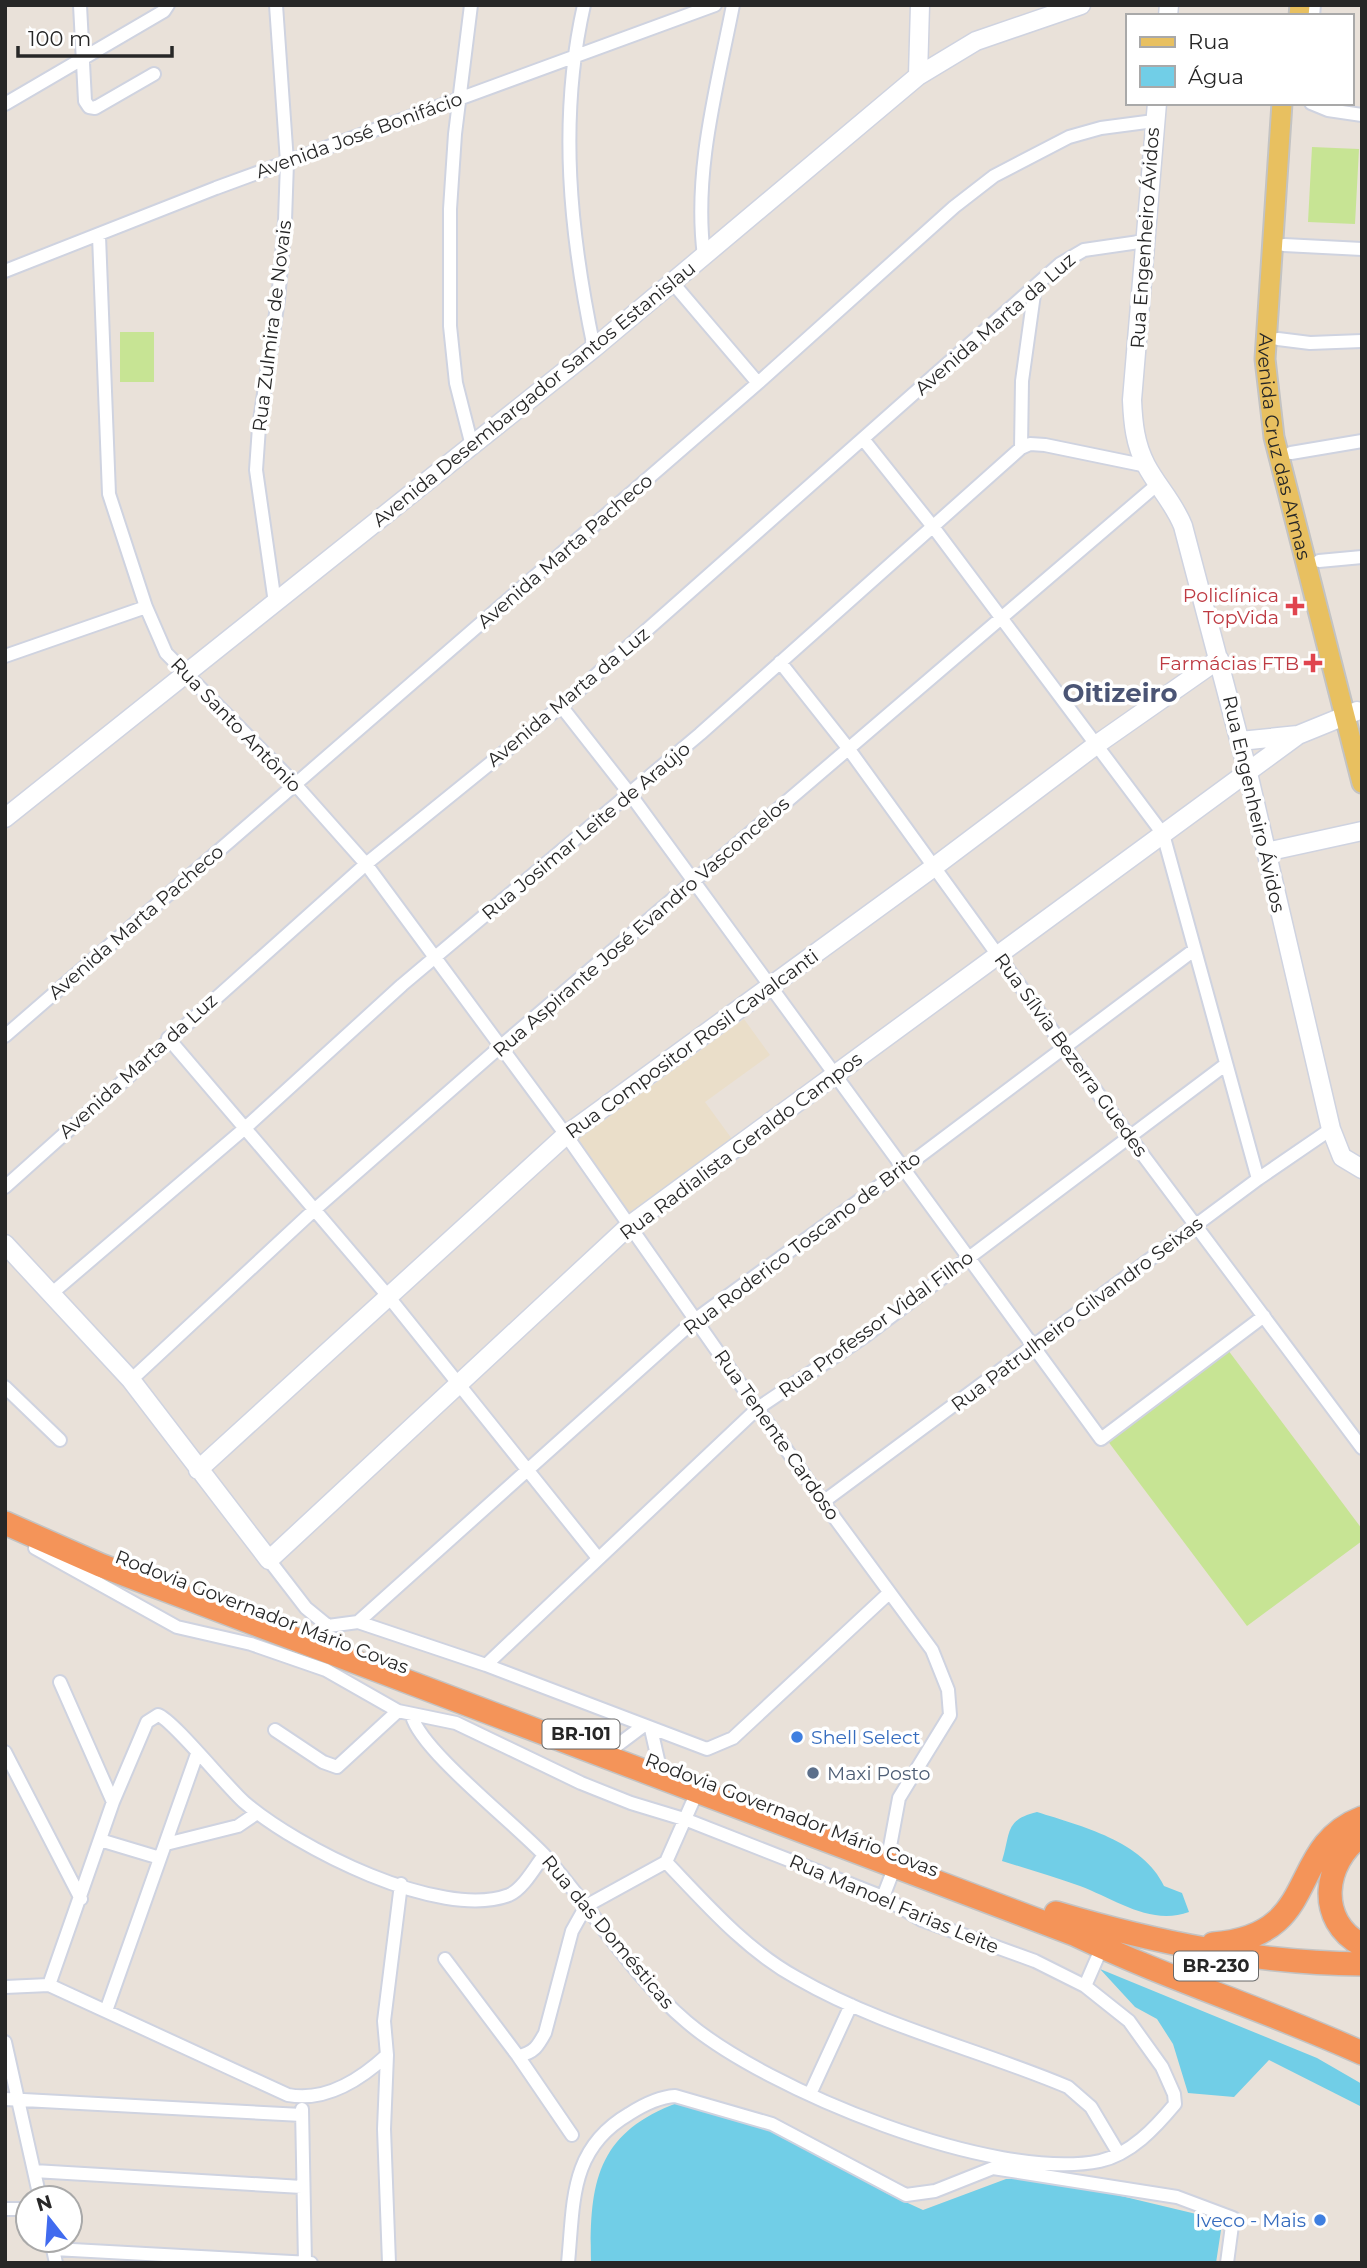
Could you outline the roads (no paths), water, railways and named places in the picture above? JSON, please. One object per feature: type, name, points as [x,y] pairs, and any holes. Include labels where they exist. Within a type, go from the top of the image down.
[{"type":"highway","name":"Rodovia Governador Mário Covas","points":[[5,1506],[40,1525],[326,1631],[1074,1934]]},
{"type":"highway","name":"Rodovia Governador Mário Covas","points":[[5,1523],[494,1728],[697,1792],[1052,1912],[1164,1942],[1245,1957],[1362,1964]]},
{"type":"highway","points":[[1164,1942],[1225,1943],[1261,1933],[1277,1923],[1292,1905],[1329,1839],[1362,1818]]},
{"type":"highway","points":[[1362,1835],[1349,1845],[1338,1860],[1330,1880],[1329,1895],[1339,1926],[1347,1937],[1362,1945]]},
{"type":"highway","points":[[1074,1934],[1102,1948],[1302,2026],[1362,2053]]},
{"type":"highway","name":"BR-230","points":[[1074,1934],[1195,1963],[1293,1974],[1362,1976]]},
{"type":"main road","name":"Avenida Cruz das Armas","points":[[1282,105],[1265,359],[1266,385],[1274,437],[1354,718]]},
{"type":"main road","name":"Avenida Cruz das Armas","points":[[1293,105],[1278,339],[1278,390],[1354,718],[1362,783]]},
{"type":"street","points":[[80,5],[85,55],[85,100],[91,108],[154,74]]},
{"type":"street","points":[[5,104],[156,16],[169,5]]},
{"type":"street","name":"Rua Zulmira de Novais","points":[[275,603],[263,538],[256,470],[260,414],[278,300],[287,162],[276,5]]},
{"type":"street","points":[[471,5],[455,134],[450,209],[450,326],[456,383],[472,446]]},
{"type":"street","points":[[584,5],[573,56],[569,109],[572,215],[579,276],[594,348]]},
{"type":"street","name":"Avenida José Bonifácio","points":[[5,271],[287,162],[715,5]]},
{"type":"street","points":[[704,256],[700,210],[702,172],[733,5]]},
{"type":"street","points":[[918,76],[920,5]]},
{"type":"street","name":"Avenida Desembargador Santos Estanislau","points":[[5,818],[594,348],[918,76],[976,41],[1058,8],[1081,5]]},
{"type":"street","points":[[1316,105],[1328,110],[1362,115]]},
{"type":"street","name":"Rua Engenheiro Ávidos","points":[[1155,112],[1132,400],[1135,435],[1147,466],[1183,526],[1248,773],[1331,1129],[1342,1157],[1362,1169]]},
{"type":"street","name":"Avenida Marta Pacheco","points":[[5,1037],[294,783],[758,383],[954,206],[994,176],[1069,137],[1155,112]]},
{"type":"street","name":"Rua Santo Antônio","points":[[99,236],[110,494],[146,607],[166,653],[294,783],[366,864]]},
{"type":"street","name":"Avenida Marta da Luz","points":[[5,1187],[168,1038],[366,864],[561,706],[1060,264],[1084,250],[1146,241]]},
{"type":"street","points":[[1284,245],[1362,249]]},
{"type":"street","points":[[672,282],[758,383]]},
{"type":"street","points":[[1035,287],[1022,381],[1021,448],[1030,444],[1045,445],[1147,466]]},
{"type":"street","points":[[1278,339],[1310,343],[1362,341]]},
{"type":"street","points":[[863,439],[934,528],[1163,834],[1258,1179]]},
{"type":"street","points":[[1291,453],[1362,441]]},
{"type":"street","name":"Rua Josimar Leite de Araújo","points":[[51,1294],[244,1129],[368,1014],[630,794],[934,528],[1021,448]]},
{"type":"street","name":"Rua Aspirante José Evandro Vasconcelos","points":[[131,1380],[313,1210],[999,616],[1158,483]]},
{"type":"street","points":[[1319,561],[1362,557]]},
{"type":"street","points":[[5,656],[146,607]]},
{"type":"street","name":"Rua Compositor Rosil Cavalcanti","points":[[198,1470],[566,1135],[934,867],[1096,745],[1219,659]]},
{"type":"street","name":"Rua Sílvia Bezerra Guedes","points":[[780,662],[849,747],[1128,1135],[1362,1448]]},
{"type":"street","points":[[561,706],[630,794],[833,1076],[904,1168],[1101,1439],[1264,1316]]},
{"type":"street","points":[[1240,741],[1298,735],[1354,718]]},
{"type":"street","name":"Rua Radialista Geraldo Campos","points":[[269,1560],[631,1226],[1298,735]]},
{"type":"street","points":[[1266,852],[1362,831]]},
{"type":"street","name":"Rua Tenente Cardoso","points":[[366,864],[502,1046],[823,1502],[932,1650],[951,1706],[946,1726],[907,1780],[899,1798],[892,1859]]},
{"type":"street","name":"Rua Roderico Toscano de Brito","points":[[358,1622],[696,1319],[904,1168],[1194,950]]},
{"type":"street","points":[[168,1038],[388,1296],[598,1558]]},
{"type":"street","name":"Rua Professor Vidal Filho","points":[[486,1665],[758,1408],[865,1336],[1128,1135],[1225,1065]]},
{"type":"street","name":"Rua Patrulheiro Gilvandro Seixas","points":[[823,1502],[1258,1179],[1331,1129]]},
{"type":"street","points":[[5,1244],[131,1380],[198,1470],[326,1631],[358,1622],[486,1665],[707,1749],[725,1744],[889,1593]]},
{"type":"street","points":[[5,1387],[60,1440]]},
{"type":"street","name":"Rua Manoel Farias Leite","points":[[5,1523],[24,1542],[168,1622],[251,1644],[314,1665],[340,1676],[398,1711],[412,1716],[494,1728],[581,1783],[631,1803],[687,1820],[883,1898],[922,1920],[1035,1961],[1085,1986],[1129,2021],[1149,2046],[1174,2094]]},
{"type":"street","points":[[60,1682],[113,1802]]},
{"type":"street","points":[[275,1730],[323,1762],[337,1767],[398,1711]]},
{"type":"street","points":[[49,1985],[113,1802],[147,1722],[158,1716],[166,1718],[197,1754],[257,1813],[332,1861],[443,1896],[500,1897],[517,1891],[544,1855]]},
{"type":"street","name":"Rua das Domésticas","points":[[412,1716],[426,1741],[544,1855],[653,1990],[687,2022],[731,2055],[810,2094],[889,2126],[995,2158],[1045,2166],[1101,2160],[1119,2154],[1139,2141],[1170,2110],[1175,2104],[1174,2094]]},
{"type":"street","points":[[615,1747],[647,1727]]},
{"type":"street","points":[[647,1727],[659,1764]]},
{"type":"street","points":[[5,1752],[81,1899]]},
{"type":"street","points":[[106,2011],[197,1754]]},
{"type":"street","points":[[518,2056],[537,2048],[545,2033],[572,1931],[586,1906],[666,1863],[697,1792]]},
{"type":"street","points":[[166,1844],[238,1826],[257,1813]]},
{"type":"street","points":[[100,1840],[160,1858]]},
{"type":"street","points":[[883,1898],[892,1859]]},
{"type":"street","points":[[666,1863],[732,1929],[766,1958],[797,1979],[914,2032],[1068,2087],[1091,2107],[1119,2154]]},
{"type":"street","points":[[389,2263],[384,2129],[387,2055],[384,2021],[401,1884]]},
{"type":"street","points":[[1085,1986],[1102,1948]]},
{"type":"street","points":[[445,1959],[518,2056],[572,2135]]},
{"type":"street","points":[[5,1987],[49,1985],[272,2089],[302,2098],[327,2094],[387,2055]]},
{"type":"street","points":[[810,2094],[852,2005]]},
{"type":"street","points":[[5,2042],[12,2099],[37,2184]]},
{"type":"street","points":[[568,2263],[575,2184],[587,2155],[619,2120],[658,2099],[674,2096],[772,2124],[906,2195],[935,2191],[993,2168],[1185,2199],[1233,2218],[1227,2263]]},
{"type":"street","points":[[302,2098],[305,2263]]},
{"type":"street","points":[[12,2099],[302,2115]]},
{"type":"street","points":[[34,2171],[302,2187]]},
{"type":"street","points":[[84,2252],[311,2263]]},
{"type":"water","points":[[1037,1812],[1109,1837],[1126,1847],[1154,1870],[1164,1886],[1182,1893],[1189,1912],[1160,1916],[1147,1913],[1080,1886],[1002,1861],[1010,1829],[1019,1819]]},
{"type":"water","points":[[1100,1969],[1317,2058],[1362,2084],[1362,2107],[1269,2060],[1234,2097],[1188,2093],[1173,2044],[1157,2019],[1135,2007]]},
{"type":"water","points":[[685,2100],[762,2121],[886,2193],[923,2210],[1006,2179],[1050,2179],[1213,2218],[1221,2230],[1216,2263],[591,2263],[593,2206],[597,2182],[605,2161],[616,2143],[633,2126],[656,2112]]},
{"type":"place","name":"Policlínica TopVida","points":[[1295,606]]},
{"type":"place","name":"Farmácias FTB","points":[[1313,663]]},
{"type":"place","name":"Shell Select","points":[[797,1737]]},
{"type":"place","name":"Maxi Posto","points":[[813,1773]]},
{"type":"place","name":"Iveco - Mais","points":[[1320,2220]]},
{"type":"district","name":"Oitizeiro","points":[[1120,693]]}]
